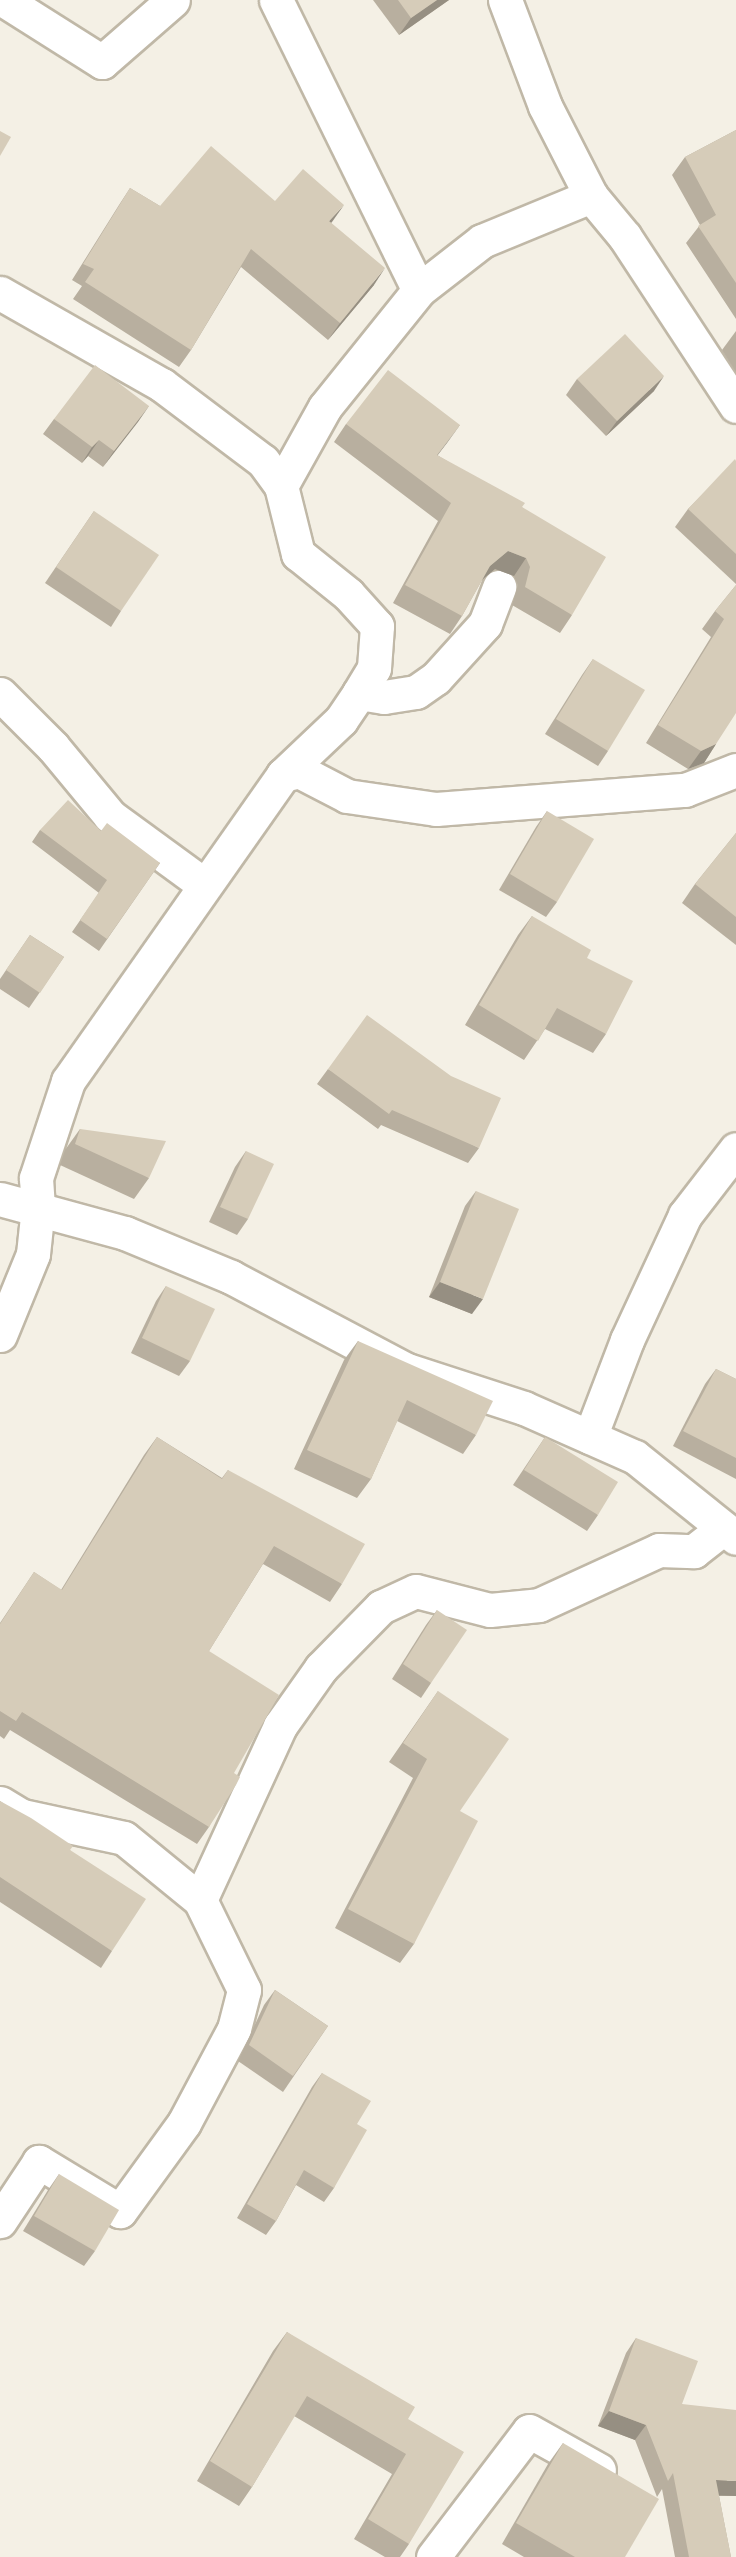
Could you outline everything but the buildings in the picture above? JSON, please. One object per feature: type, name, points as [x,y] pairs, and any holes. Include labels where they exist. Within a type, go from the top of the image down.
[{"type":"street","points":[[4,0],[102,62],[173,0]]},
{"type":"street","points":[[276,0],[420,290]]},
{"type":"street","points":[[505,0],[545,106],[591,196],[625,237],[736,406]]},
{"type":"street","points":[[280,486],[325,407],[420,290],[482,241],[591,196]]},
{"type":"street","points":[[0,293],[162,385],[263,461],[280,486],[298,554],[348,594],[377,626],[374,668],[341,720],[283,775],[203,884],[140,981],[68,1081],[36,1178],[38,1207],[33,1254],[0,1335]]},
{"type":"street","points":[[359,693],[384,697],[416,692],[436,678],[485,624],[499,586]]},
{"type":"street","points":[[0,694],[53,747],[111,816],[203,884]]},
{"type":"street","points":[[283,775],[300,771],[347,796],[436,809],[685,790],[736,770]]},
{"type":"street","points":[[590,1437],[627,1340],[685,1215],[736,1149]]},
{"type":"street","points":[[0,1199],[38,1207],[157,1246],[231,1277],[407,1370],[524,1408],[635,1457],[730,1533],[694,1551],[659,1550],[539,1605],[490,1610],[416,1591],[381,1607],[321,1668],[280,1726],[200,1900]]},
{"type":"street","points":[[0,1803],[22,1816],[124,1838],[200,1900],[244,1990],[234,2029],[184,2123],[120,2211],[39,2162],[0,2221]]},
{"type":"street","points":[[433,2557],[529,2431],[614,2478]]}]
